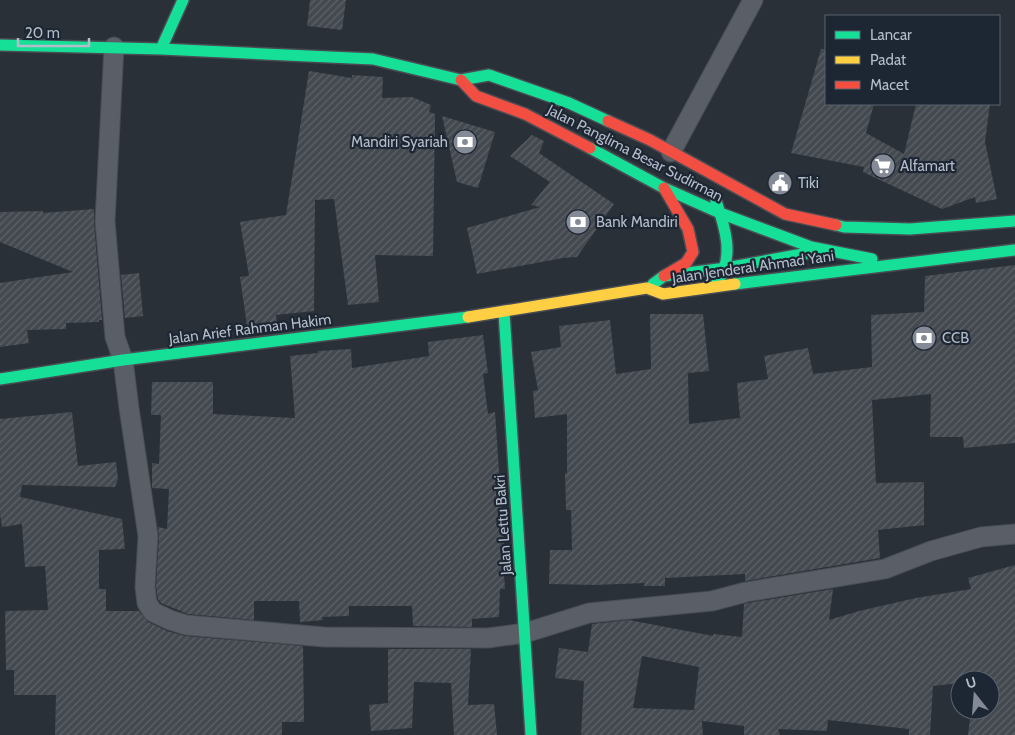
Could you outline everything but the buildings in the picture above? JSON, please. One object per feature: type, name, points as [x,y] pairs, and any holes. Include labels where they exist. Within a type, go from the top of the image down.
[{"type":"main road","points":[[161,49],[183,0]]},
{"type":"main road","name":"Jalan Panglima Besar Sudirman","points":[[0,45],[161,49],[373,59],[461,80],[490,75],[569,103],[650,140],[785,214],[844,227],[910,229]]},
{"type":"main road","name":"Jalan Panglima Besar Sudirman","points":[[461,80],[476,96],[524,114],[664,188],[720,213],[810,247],[858,257],[898,262],[920,261]]},
{"type":"main road","points":[[695,166],[710,187],[720,213],[726,237],[728,261],[726,268],[721,278],[708,289]]},
{"type":"main road","points":[[647,288],[686,263],[693,252],[688,229],[664,188]]},
{"type":"main road","points":[[870,239],[910,229],[1015,220]]},
{"type":"main road","points":[[664,276],[726,268],[852,243]]},
{"type":"main road","points":[[920,261],[1015,250]]},
{"type":"main road","name":"Jalan Jenderal Ahmad Yani","points":[[504,312],[647,288],[662,294],[920,261]]},
{"type":"main road","name":"Jalan Arief Rahman Hakim","points":[[0,379],[123,360],[504,312]]},
{"type":"main road","name":"Jalan Lettu Bakri","points":[[504,312],[531,735]]},
{"type":"street","points":[[671,152],[753,0]]},
{"type":"street","points":[[114,48],[105,222],[115,337],[123,360],[128,408],[148,536],[144,587],[147,603],[153,612],[186,625],[324,637],[481,638],[525,633],[589,613],[712,601],[746,592],[885,569],[931,551],[973,540],[1015,534]]},
{"type":"traffic: fast","points":[[161,49],[183,0]]},
{"type":"traffic: fast","points":[[0,45],[161,49],[373,59],[461,80],[489,75],[569,103],[608,121]]},
{"type":"traffic: fast","points":[[590,148],[664,188],[720,213],[811,247],[872,259]]},
{"type":"traffic: fast","points":[[716,201],[727,242],[726,263],[717,282]]},
{"type":"traffic: fast","points":[[836,225],[844,227],[910,229],[1015,221]]},
{"type":"traffic: fast","points":[[735,284],[1015,250]]},
{"type":"traffic: fast","points":[[653,284],[664,276],[726,268],[819,251]]},
{"type":"traffic: fast","points":[[504,312],[531,735]]},
{"type":"traffic: fast","points":[[0,379],[123,360],[468,317]]},
{"type":"traffic: slow","points":[[468,317],[647,288],[663,294],[735,284]]},
{"type":"traffic: jam","points":[[461,80],[476,96],[525,114],[590,148]]},
{"type":"traffic: jam","points":[[608,121],[650,140],[785,214],[836,225]]},
{"type":"traffic: jam","points":[[664,188],[688,229],[693,252],[686,263],[664,276]]},
{"type":"place","name":"Mandiri Syariah","points":[[465,142]]},
{"type":"place","name":"Alfamart","points":[[883,166]]},
{"type":"place","name":"Tiki","points":[[780,183]]},
{"type":"place","name":"Bank Mandiri","points":[[578,222]]},
{"type":"place","name":"CCB","points":[[924,338]]}]
